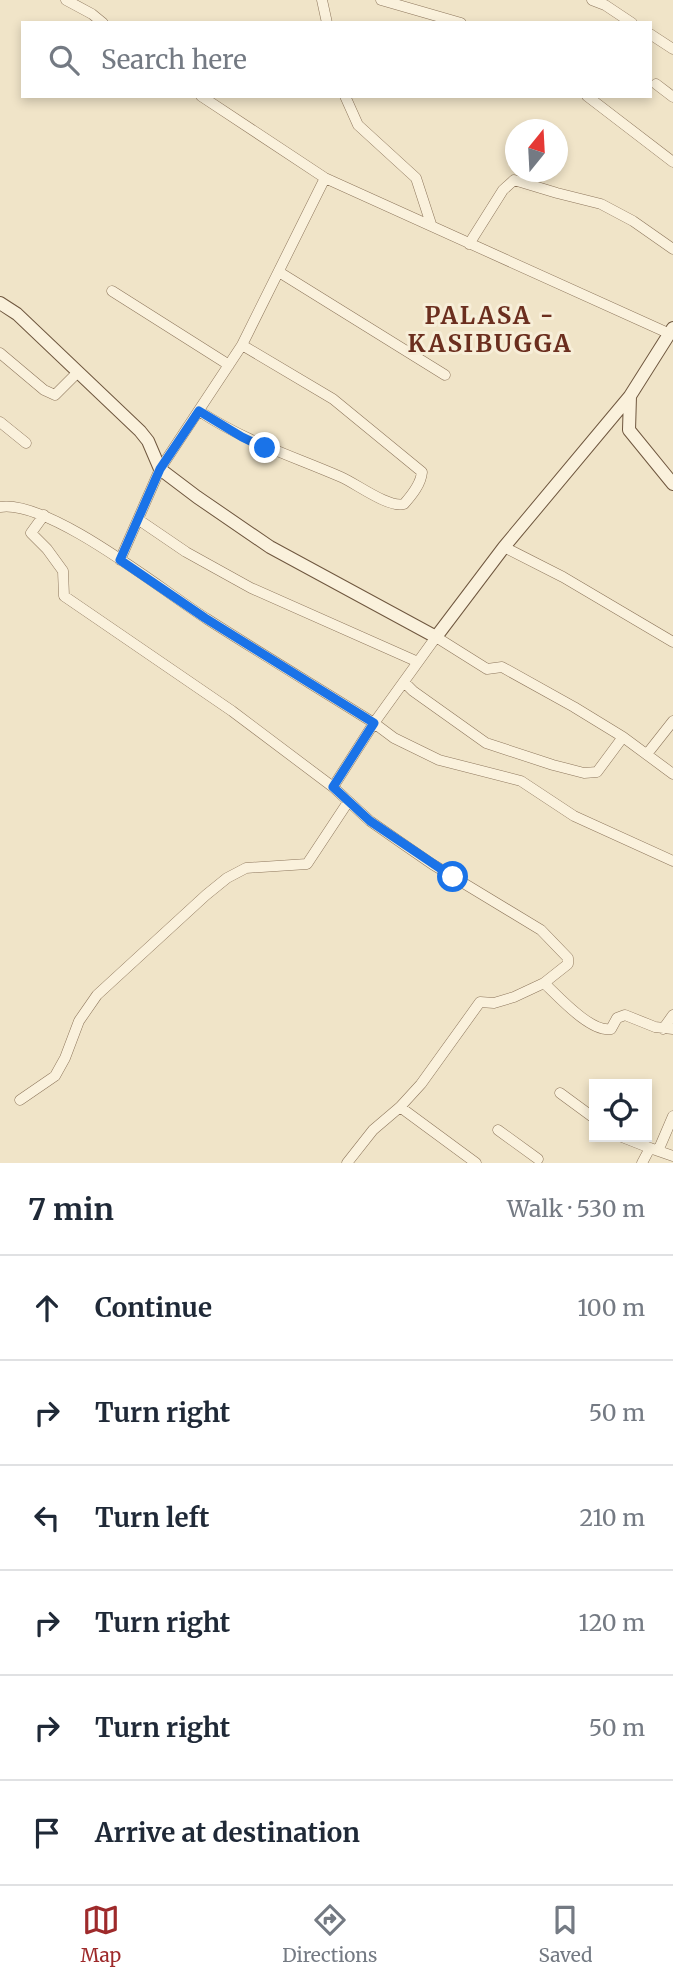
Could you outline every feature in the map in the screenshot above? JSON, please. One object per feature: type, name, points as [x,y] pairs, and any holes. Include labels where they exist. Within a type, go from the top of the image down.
[{"type":"main road","points":[[0,303],[18,314],[148,441],[160,469],[197,498],[270,547],[436,636],[504,547],[630,396],[671,330]]},
{"type":"main road","points":[[630,396],[629,430],[673,484]]},
{"type":"street","points":[[66,0],[92,13],[101,21]]},
{"type":"street","points":[[322,0],[327,21]]},
{"type":"street","points":[[381,0],[454,21]]},
{"type":"street","points":[[592,0],[629,21]]},
{"type":"street","points":[[652,35],[673,49]]},
{"type":"street","points":[[656,84],[673,97]]},
{"type":"street","points":[[204,98],[326,178],[431,224],[469,244],[671,330]]},
{"type":"street","points":[[346,98],[358,125],[416,178],[431,224]]},
{"type":"street","points":[[590,98],[673,162]]},
{"type":"street","points":[[120,560],[160,469],[242,345],[326,178]]},
{"type":"street","points":[[469,244],[503,190],[514,180],[601,204],[633,221],[673,249]]},
{"type":"street","points":[[279,272],[445,375]]},
{"type":"street","points":[[112,291],[229,365]]},
{"type":"street","points":[[199,411],[242,437],[345,479],[393,505],[404,504],[413,493],[422,477],[422,471],[332,399],[242,345]]},
{"type":"street","points":[[0,353],[44,390],[55,395],[77,373]]},
{"type":"street","points":[[0,422],[26,443]]},
{"type":"street","points":[[0,507],[11,505],[44,515],[120,560],[205,618],[394,738],[439,760],[521,781],[574,816],[673,861]]},
{"type":"street","points":[[44,515],[31,533],[63,571],[64,596],[232,711],[333,787],[370,821],[432,864],[541,930],[568,958],[568,964],[544,983],[503,1001],[480,1002],[421,1084],[373,1130],[347,1163]]},
{"type":"street","points":[[139,520],[187,552],[251,588],[418,662]]},
{"type":"street","points":[[504,547],[563,577],[673,642]]},
{"type":"street","points":[[333,787],[374,723],[436,636],[487,669],[502,667],[574,707],[623,737],[673,774]]},
{"type":"street","points":[[404,682],[476,738],[501,749],[584,773],[597,772],[623,737]]},
{"type":"street","points":[[647,754],[673,721]]},
{"type":"street","points":[[20,1100],[55,1076],[87,1008],[97,995],[157,939],[238,871],[306,864],[348,802]]},
{"type":"street","points":[[544,983],[595,1027],[604,1030],[611,1028],[617,1018],[625,1015],[668,1029],[673,1015]]},
{"type":"street","points":[[560,1093],[589,1114]]},
{"type":"street","points":[[400,1107],[476,1163]]},
{"type":"street","points":[[642,1163],[654,1150],[673,1116]]},
{"type":"street","points":[[498,1130],[540,1162]]},
{"type":"street","points":[[634,1142],[673,1156]]},
{"type":"district","name":"PALASA - KASIBUGGA","points":[[490,330]]},
{"type":"route","points":[[265,448],[199,411],[160,469],[120,560],[205,618],[374,723],[333,787],[370,821],[453,877]]}]
